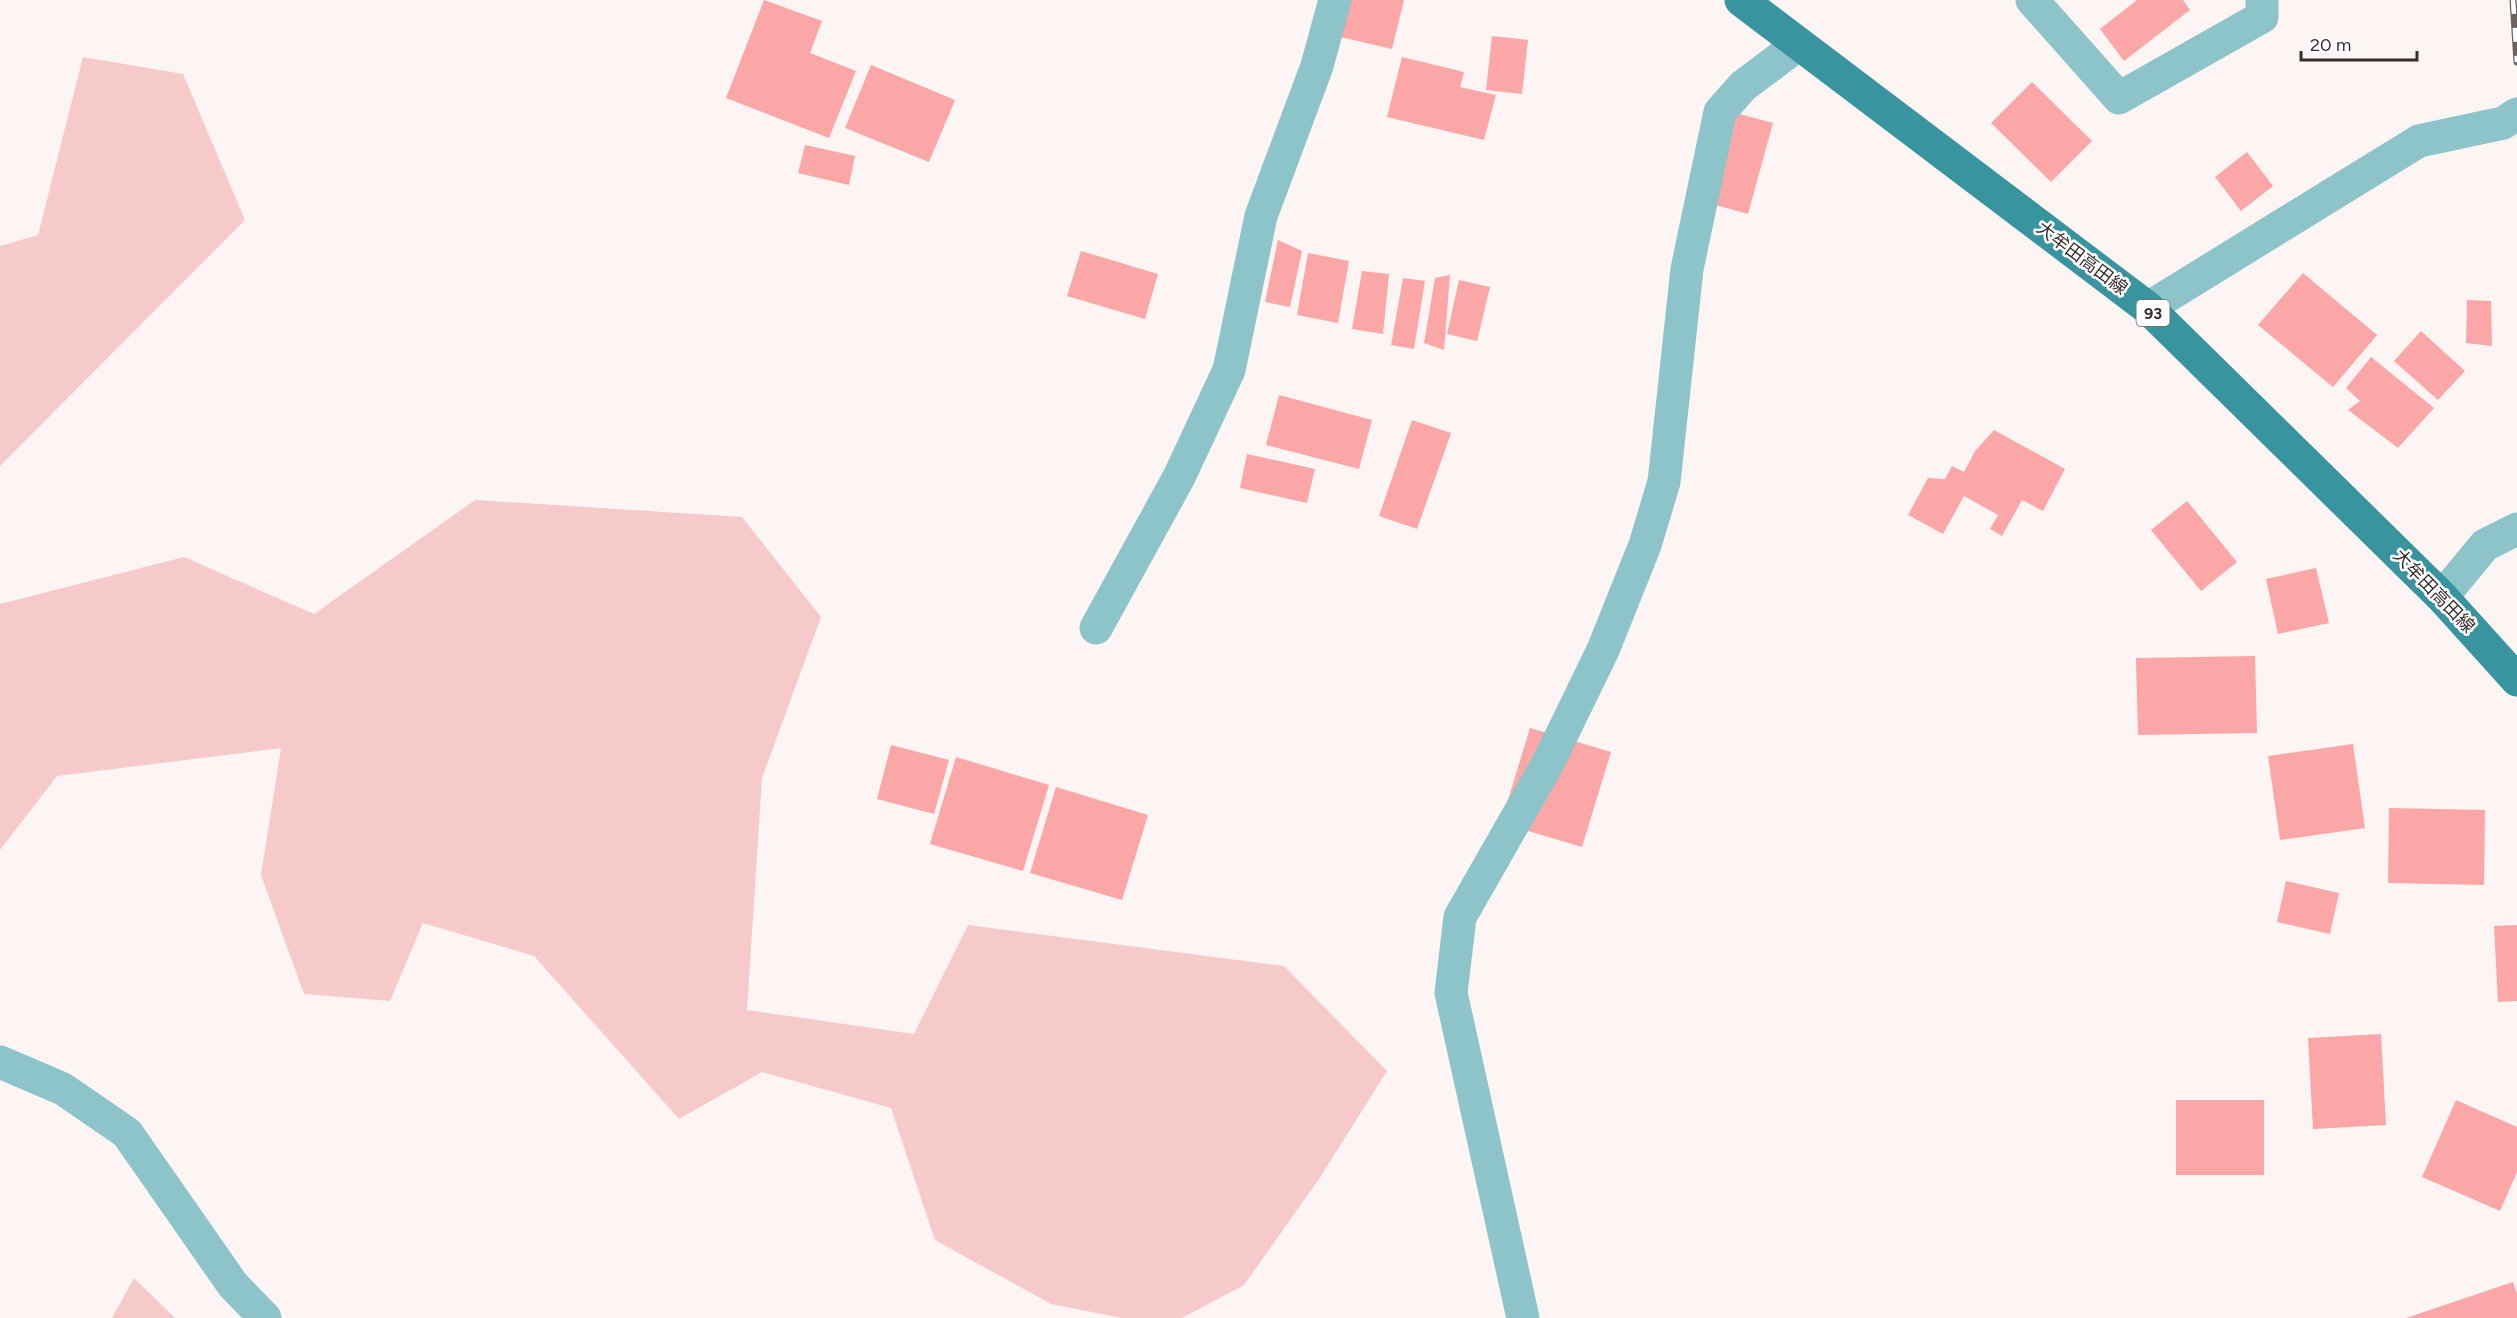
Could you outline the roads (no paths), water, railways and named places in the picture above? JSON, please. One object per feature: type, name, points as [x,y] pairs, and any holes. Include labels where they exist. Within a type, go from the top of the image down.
[{"type":"main road","name":"大牟田高田線","points":[[1741,0],[2148,308],[2442,597],[2517,680]]},
{"type":"street","points":[[1096,628],[1179,477],[1228,370],[1261,216],[1317,66],[1335,0]]},
{"type":"street","points":[[2032,0],[2119,98],[2262,17],[2262,0]]},
{"type":"street","points":[[1523,1318],[1451,993],[1460,917],[1548,764],[1603,650],[1645,545],[1664,482],[1687,269],[1719,112],[1743,86],[1799,44]]},
{"type":"street","points":[[2148,308],[2419,141],[2503,123],[2517,114]]},
{"type":"street","points":[[2442,597],[2485,545],[2517,529]]},
{"type":"street","points":[[0,1062],[63,1089],[127,1133],[232,1285],[265,1318]]},
{"type":"railway","points":[[2513,0],[2517,62]]}]
